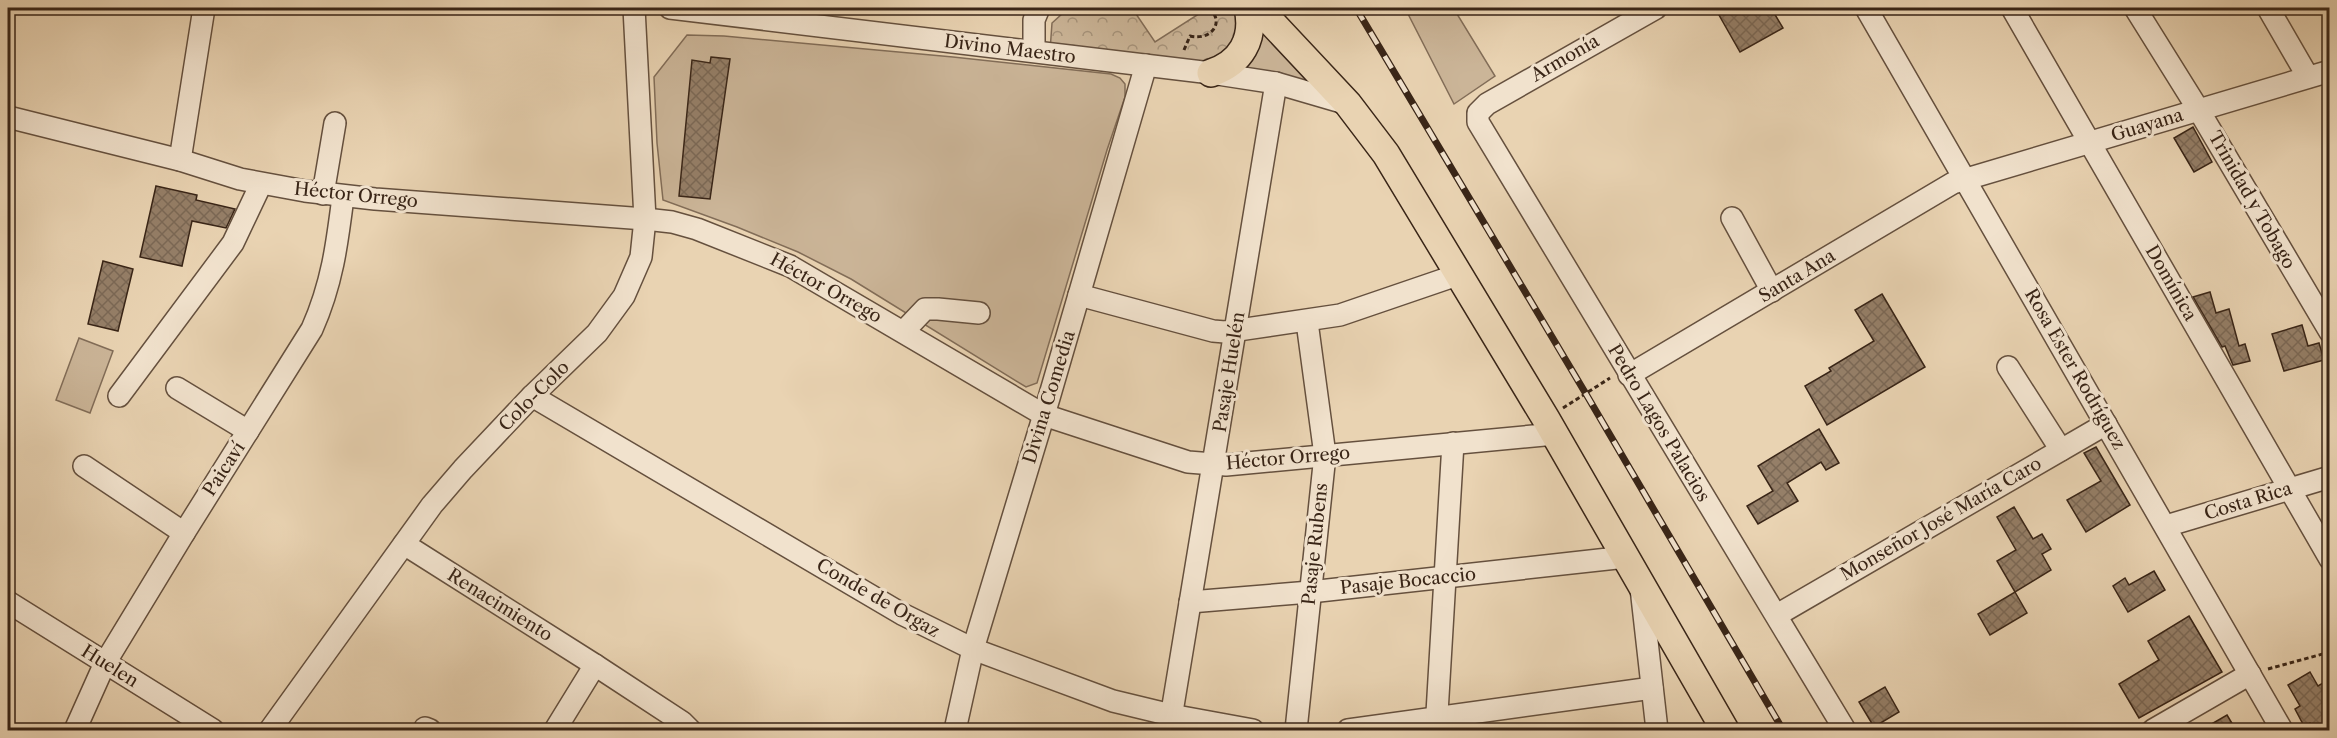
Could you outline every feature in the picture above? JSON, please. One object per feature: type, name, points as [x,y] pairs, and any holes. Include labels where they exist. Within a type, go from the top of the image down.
[{"type":"main road","points":[[1211,74],[1229,65],[1242,51],[1250,33],[1248,8]]},
{"type":"main road","points":[[1258,8],[1348,104],[1386,154],[1460,274],[1725,730]]},
{"type":"street","points":[[180,159],[204,8]]},
{"type":"street","name":"Colo-Colo","points":[[270,730],[447,487],[532,396],[597,333],[616,309],[631,283],[641,257],[645,219],[634,8]]},
{"type":"street","name":"Divino Maestro","points":[[670,8],[706,10],[1175,68],[1276,84],[1348,104]]},
{"type":"street","points":[[1034,51],[1034,20],[1039,8]]},
{"type":"street","name":"Armonía","points":[[1478,113],[1487,104],[1656,8]]},
{"type":"street","name":"Rosa Ester Rodríguez","points":[[1866,8],[2282,730]]},
{"type":"street","name":"Domínica","points":[[2012,8],[2330,558]]},
{"type":"street","name":"Trinidad y Tobago","points":[[2135,8],[2198,109],[2330,332]]},
{"type":"street","points":[[2268,8],[2323,76]]},
{"type":"street","name":"Divina Comedia","points":[[955,730],[973,649],[1146,65]]},
{"type":"street","name":"Guayana","points":[[1965,179],[2198,109],[2323,76]]},
{"type":"street","name":"Pasaje Huelén","points":[[1170,723],[1276,84]]},
{"type":"street","name":"Pedro Lagos Palacios","points":[[1478,113],[1480,126],[1845,730]]},
{"type":"street","name":"Héctor Orrego","points":[[8,117],[180,159],[261,184],[333,195],[645,219],[685,225],[772,258],[815,279],[1044,415],[1175,458],[1213,465],[1453,443],[1550,427]]},
{"type":"street","name":"Paicaví","points":[[75,730],[105,663],[184,533],[301,349],[321,309],[333,270],[335,123]]},
{"type":"street","name":"Santa Ana","points":[[1629,375],[1944,187],[1965,179]]},
{"type":"street","points":[[119,396],[233,243],[261,184]]},
{"type":"street","points":[[1732,218],[1772,291]]},
{"type":"street","points":[[1079,295],[1213,332],[1235,331],[1307,322],[1358,310],[1460,274]]},
{"type":"street","points":[[904,332],[925,309],[979,313]]},
{"type":"street","name":"Pasaje Rubens","points":[[1296,730],[1325,455],[1307,322]]},
{"type":"street","points":[[2008,367],[2061,450]]},
{"type":"street","points":[[177,388],[248,431]]},
{"type":"street","name":"Conde de Orgaz","points":[[532,396],[902,614],[973,649],[1170,723],[1253,730]]},
{"type":"street","name":"Monseñor José María Caro","points":[[1777,615],[2106,424]]},
{"type":"street","points":[[1437,724],[1453,443]]},
{"type":"street","points":[[84,466],[184,533]]},
{"type":"street","name":"Costa Rica","points":[[2166,526],[2330,477]]},
{"type":"street","name":"Renacimiento","points":[[404,544],[596,665],[682,722],[690,730]]},
{"type":"street","name":"Pasaje Bocaccio","points":[[1190,602],[1310,592],[1626,557]]},
{"type":"street","points":[[1640,581],[1657,730]]},
{"type":"street","name":"Huelen","points":[[8,602],[213,730]]},
{"type":"street","points":[[555,730],[596,665]]},
{"type":"street","points":[[2153,730],[2250,674]]},
{"type":"street","points":[[1348,730],[1437,724],[1652,688]]},
{"type":"path","points":[[1175,68],[1190,36],[1199,39],[1208,36],[1214,29],[1216,20],[1214,12],[1209,8]]},
{"type":"path","points":[[1550,427],[1607,379],[1629,375]]},
{"type":"path","points":[[2250,674],[2330,652]]},
{"type":"green space","points":[[1076,8],[1132,8],[1155,42],[1208,8],[1237,8],[1241,33],[1218,68],[1050,51],[1052,23],[1062,14]]},
{"type":"green space","points":[[1405,8],[1466,8],[1457,14],[1495,76],[1454,104]]},
{"type":"green space","points":[[1258,19],[1318,82],[1311,85],[1241,70]]},
{"type":"green space","points":[[687,35],[724,36],[953,57],[1111,74],[1120,78],[1125,84],[1125,97],[1037,383],[1026,387],[851,279],[798,252],[663,200],[657,143],[654,77]]},
{"type":"green space","points":[[79,338],[113,351],[90,413],[56,400]]},
{"type":"building","points":[[1715,8],[1771,8],[1783,28],[1740,52]]},
{"type":"building","points":[[711,57],[730,59],[710,199],[679,196],[692,60],[710,63]]},
{"type":"building","points":[[2193,127],[2212,162],[2194,172],[2174,138]]},
{"type":"building","points":[[156,186],[197,195],[196,200],[235,209],[226,228],[192,221],[182,266],[140,257]]},
{"type":"building","points":[[103,261],[133,269],[118,331],[88,324]]},
{"type":"building","points":[[2210,292],[2216,313],[2229,309],[2239,346],[2245,344],[2250,361],[2233,365],[2225,346],[2222,347],[2193,297]]},
{"type":"building","points":[[1882,294],[1925,367],[1827,425],[1805,386],[1831,371],[1829,368],[1874,341],[1855,310]]},
{"type":"building","points":[[2302,325],[2308,346],[2319,343],[2324,360],[2284,371],[2272,334]]},
{"type":"building","points":[[1819,429],[1839,463],[1826,470],[1821,462],[1787,483],[1798,501],[1758,524],[1747,506],[1773,491],[1758,466]]},
{"type":"building","points":[[2096,447],[2130,505],[2086,532],[2067,500],[2101,481],[2084,453]]},
{"type":"building","points":[[2014,507],[2033,539],[2042,534],[2051,549],[2042,554],[2051,570],[2015,592],[1997,561],[2016,550],[1997,517]]},
{"type":"building","points":[[2154,571],[2165,590],[2128,612],[2113,586],[2125,578],[2129,585]]},
{"type":"building","points":[[2015,592],[2027,613],[1990,635],[1978,614]]},
{"type":"building","points":[[2189,616],[2222,672],[2139,718],[2119,684],[2159,660],[2148,641]]},
{"type":"building","points":[[2310,672],[2318,686],[2330,679],[2330,730],[2314,730],[2310,723],[2304,726],[2295,709],[2300,706],[2288,685]]},
{"type":"building","points":[[1885,687],[1899,712],[1874,727],[1859,702]]},
{"type":"building","points":[[2227,715],[2236,730],[2201,730]]},
{"type":"railway","points":[[1356,8],[1783,730]]}]
